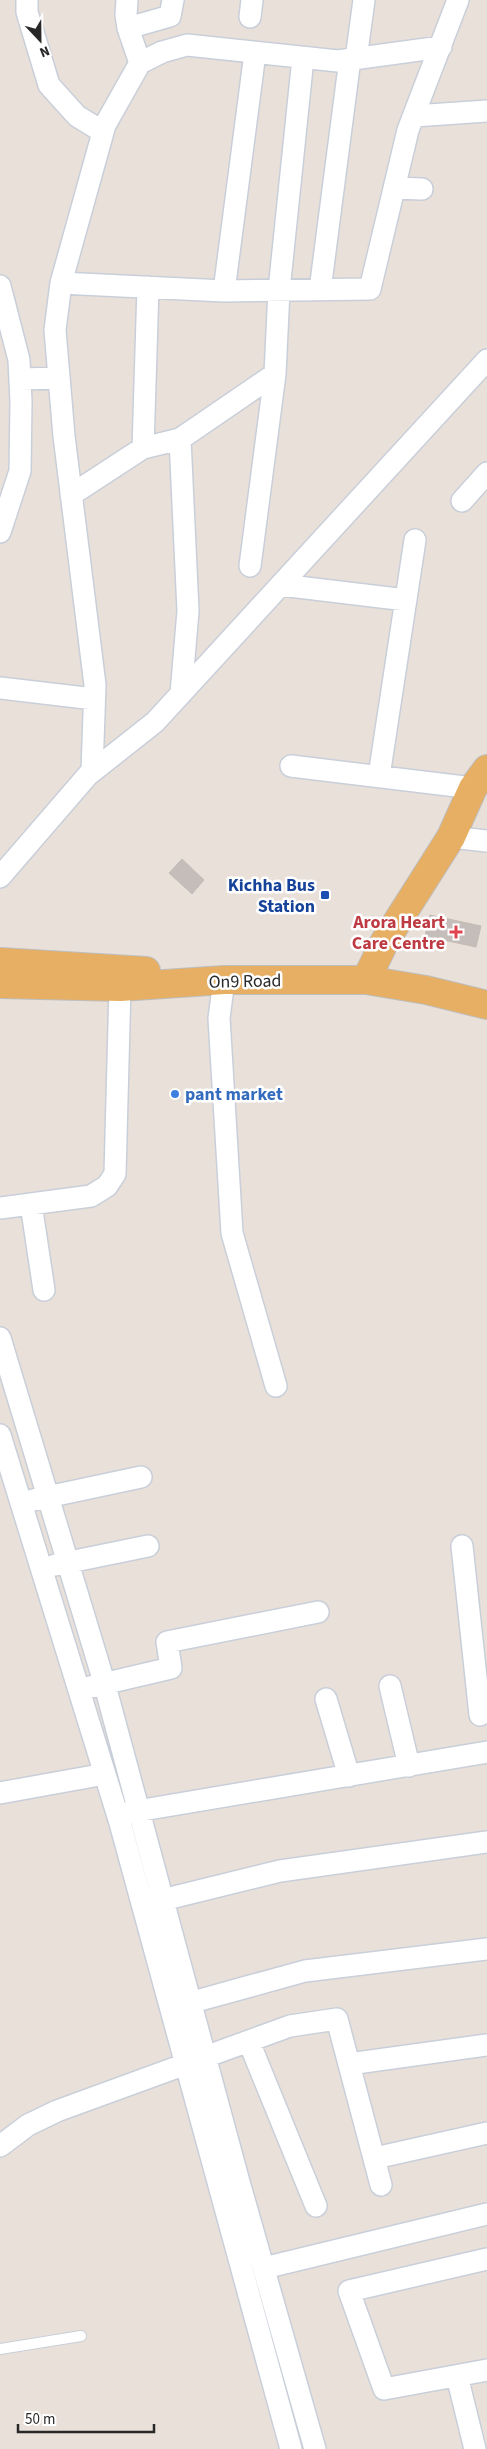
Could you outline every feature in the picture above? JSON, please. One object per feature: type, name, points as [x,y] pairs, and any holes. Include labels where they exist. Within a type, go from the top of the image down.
[{"type":"main road","points":[[366,980],[385,941],[482,786]]},
{"type":"main road","points":[[0,962],[119,968],[224,980]]},
{"type":"main road","name":"On9 Road","points":[[0,984],[120,987],[224,980],[366,980],[426,990],[487,1005]]},
{"type":"main road","points":[[426,990],[487,991]]},
{"type":"street","points":[[27,0],[27,12],[49,85],[77,116],[103,132]]},
{"type":"street","points":[[127,0],[126,15],[128,28],[140,63]]},
{"type":"street","points":[[128,28],[170,16],[173,0]]},
{"type":"street","points":[[320,290],[353,59],[364,0]]},
{"type":"street","points":[[61,284],[224,291],[370,289],[414,116],[458,0]]},
{"type":"street","points":[[92,771],[95,685],[71,495],[55,330],[61,284],[103,132],[140,63],[162,52],[187,45],[338,61],[441,46]]},
{"type":"street","points":[[224,291],[256,52]]},
{"type":"street","points":[[250,566],[274,374],[279,290],[303,58]]},
{"type":"street","points":[[414,116],[487,111]]},
{"type":"street","points":[[395,188],[422,189]]},
{"type":"street","points":[[0,286],[19,360],[20,379],[20,470],[2,523]]},
{"type":"street","points":[[143,448],[148,287]]},
{"type":"street","points":[[0,877],[92,771],[155,722],[280,585],[485,367]]},
{"type":"street","points":[[71,495],[143,448],[180,439],[274,374]]},
{"type":"street","points":[[20,379],[59,378]]},
{"type":"street","points":[[180,439],[188,611],[181,694]]},
{"type":"street","points":[[462,501],[487,473]]},
{"type":"street","points":[[379,776],[415,540]]},
{"type":"street","points":[[280,585],[406,600]]},
{"type":"street","points":[[0,688],[94,699]]},
{"type":"street","points":[[291,766],[482,786]]},
{"type":"street","points":[[452,836],[487,841]]},
{"type":"street","points":[[224,980],[219,1018],[232,1234],[276,1386]]},
{"type":"street","points":[[0,1208],[91,1196],[107,1186],[115,1174],[120,987]]},
{"type":"street","points":[[31,1204],[44,1290]]},
{"type":"street","points":[[0,1338],[104,1682],[314,2449]]},
{"type":"street","points":[[0,1435],[40,1570],[118,1814],[291,2449]]},
{"type":"street","points":[[20,1504],[47,1496],[141,1477]]},
{"type":"street","points":[[40,1570],[66,1560],[148,1546]]},
{"type":"street","points":[[462,1546],[478,1628],[480,1715]]},
{"type":"street","points":[[78,1691],[104,1682],[171,1668],[167,1642],[318,1612]]},
{"type":"street","points":[[390,1686],[409,1766]]},
{"type":"street","points":[[326,1699],[349,1776]]},
{"type":"street","points":[[118,1814],[487,1752]]},
{"type":"street","points":[[0,1793],[105,1774]]},
{"type":"street","points":[[143,1906],[164,1899],[280,1871],[487,1842]]},
{"type":"street","points":[[171,2008],[305,1971],[487,1949]]},
{"type":"street","points":[[0,2146],[28,2125],[57,2111],[290,2026],[337,2019],[381,2185]]},
{"type":"street","points":[[249,2042],[316,2206]]},
{"type":"street","points":[[349,2064],[487,2045]]},
{"type":"street","points":[[374,2158],[487,2133]]},
{"type":"street","points":[[264,2268],[487,2214]]},
{"type":"street","points":[[487,2259],[349,2291],[384,2390],[487,2370]]},
{"type":"street","points":[[457,2376],[475,2449]]},
{"type":"lane","points":[[0,2349],[81,2336]]},
{"type":"building","points":[[182,859],[204,880],[192,894],[169,873]]},
{"type":"building","points":[[430,915],[481,926],[476,947],[425,936]]},
{"type":"place","name":"Kichha Bus Station","points":[[325,895]]},
{"type":"place","name":"Arora Heart Care Centre","points":[[456,932]]},
{"type":"place","name":"pant market","points":[[175,1094]]}]
